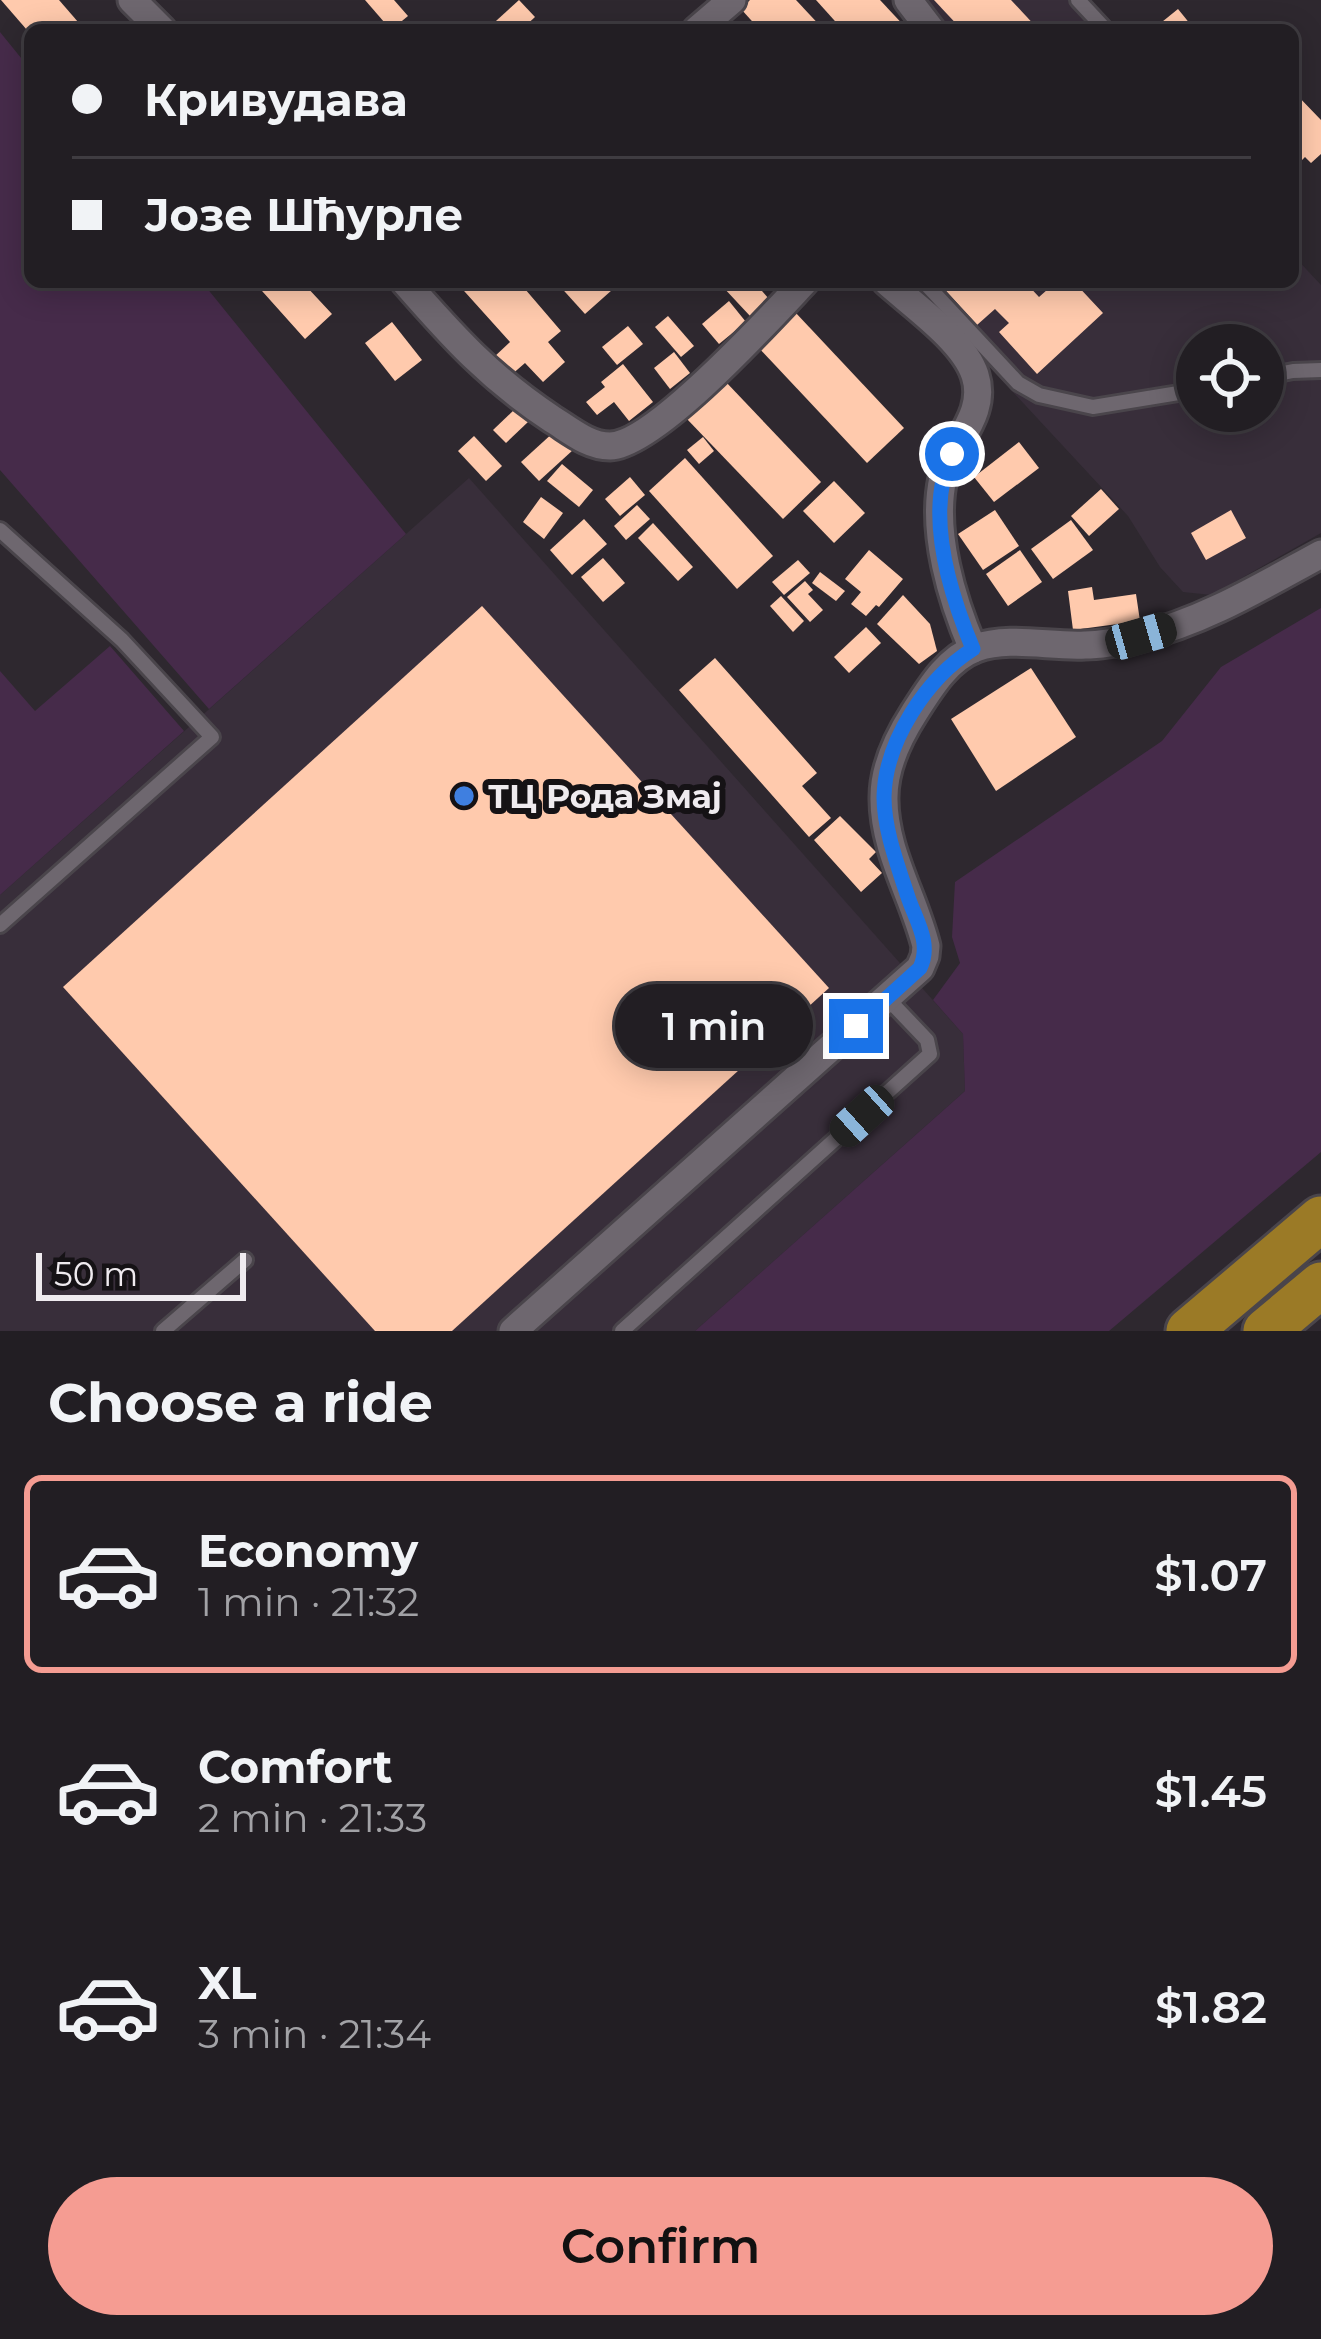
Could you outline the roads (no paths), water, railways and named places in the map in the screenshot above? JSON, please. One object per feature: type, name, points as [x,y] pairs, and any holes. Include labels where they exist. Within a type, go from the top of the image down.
[{"type":"highway","points":[[1189,1331],[1321,1219]]},
{"type":"highway","points":[[1266,1331],[1321,1285]]},
{"type":"street","points":[[132,0],[156,24]]},
{"type":"street","points":[[908,0],[927,24]]},
{"type":"street","points":[[410,288],[472,357],[524,400],[581,438],[611,446],[641,435],[700,389],[798,288]]},
{"type":"street","points":[[893,288],[957,347],[976,377],[974,413],[948,464],[941,503],[948,576],[973,649]]},
{"type":"street","points":[[513,1331],[920,968],[926,946],[886,823],[886,777],[897,742],[949,667],[973,649],[1009,644],[1085,645],[1181,625],[1225,607],[1321,554]]},
{"type":"lane","points":[[1078,0],[1100,24]]},
{"type":"lane","points":[[930,288],[1018,383],[1040,395],[1093,407],[1176,393]]},
{"type":"lane","points":[[1284,373],[1321,370]]},
{"type":"lane","points":[[0,530],[122,640],[212,737],[0,925]]},
{"type":"lane","points":[[622,1331],[930,1054],[927,1040],[887,998]]},
{"type":"lane","points":[[163,1331],[244,1260]]},
{"type":"place","name":"ТЦ Рода Змај","points":[[464,796]]}]
